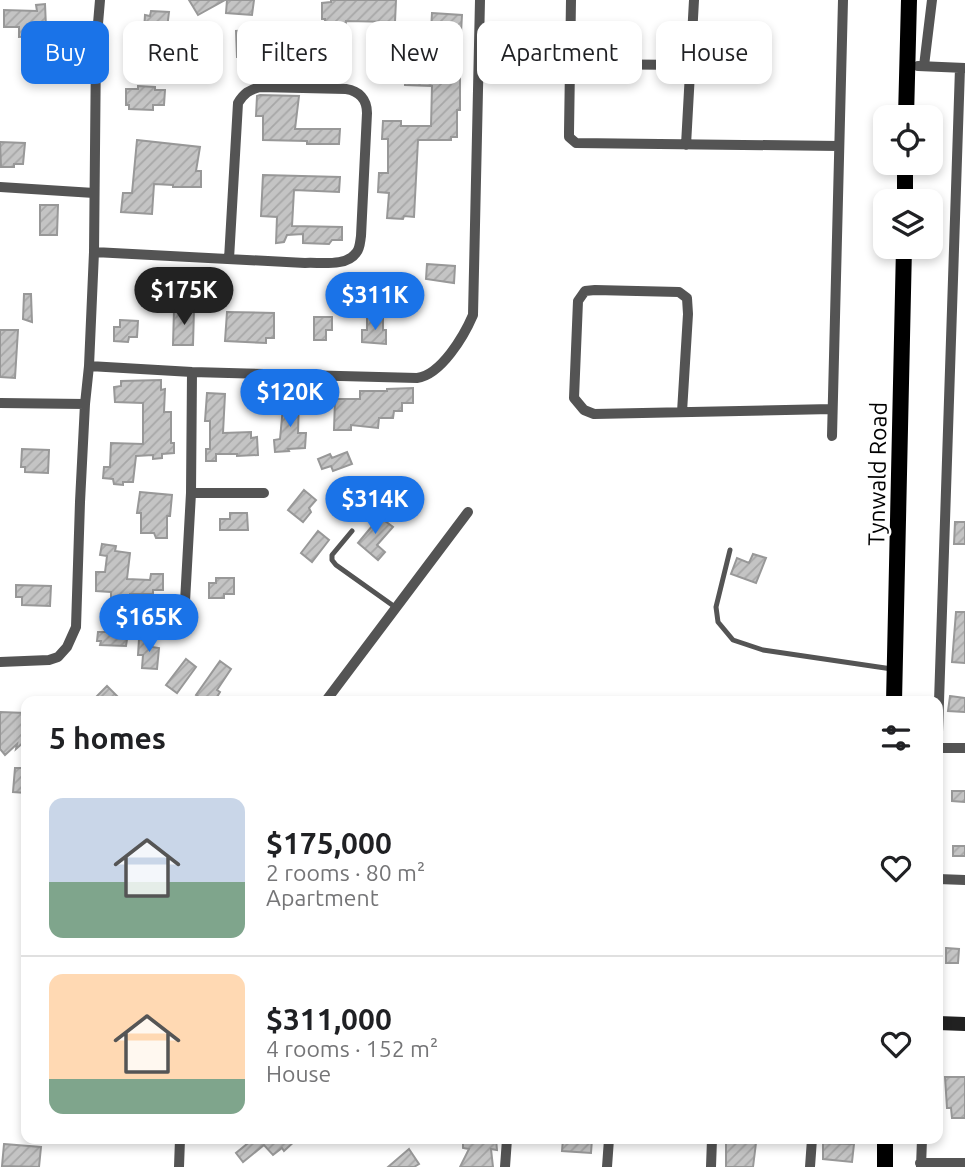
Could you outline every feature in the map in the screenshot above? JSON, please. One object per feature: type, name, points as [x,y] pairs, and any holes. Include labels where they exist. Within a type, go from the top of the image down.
[{"type":"main road","points":[[906,105],[909,0]]},
{"type":"main road","name":"Tynwald Road","points":[[894,696],[904,259]]},
{"type":"main road","points":[[884,1167],[885,1144]]},
{"type":"street","points":[[0,662],[49,660],[58,657],[67,647],[76,627],[94,252],[96,47],[100,0]]},
{"type":"street","points":[[89,366],[192,372],[418,378],[425,377],[436,369],[467,330],[473,315],[480,0]]},
{"type":"street","points":[[570,21],[571,0]]},
{"type":"street","points":[[693,21],[694,0]]},
{"type":"street","points":[[832,436],[843,0]]},
{"type":"street","points":[[924,66],[932,0]]},
{"type":"street","points":[[907,65],[962,68],[939,696]]},
{"type":"street","points":[[569,84],[569,137],[580,144],[839,146]]},
{"type":"street","points":[[686,145],[690,84]]},
{"type":"street","points":[[94,252],[305,263],[345,261],[356,253],[361,236],[367,107],[358,93],[346,89],[260,87],[243,94],[237,110],[229,259]]},
{"type":"street","points":[[0,187],[94,193]]},
{"type":"street","points":[[682,412],[689,301],[687,298],[679,292],[585,291],[578,301],[574,398],[584,410],[594,414],[832,409]]},
{"type":"street","points":[[184,620],[191,493],[192,372]]},
{"type":"street","points":[[0,403],[85,404]]},
{"type":"street","points":[[191,493],[264,493]]},
{"type":"street","points":[[329,696],[468,512]]},
{"type":"street","points":[[943,748],[965,748]]},
{"type":"street","points":[[943,879],[965,880]]},
{"type":"street","points":[[943,1023],[965,1024]]},
{"type":"street","points":[[179,1167],[180,1144]]},
{"type":"street","points":[[505,1167],[507,1144]]},
{"type":"street","points":[[607,1167],[609,1144]]},
{"type":"street","points":[[712,1144],[712,1167]]},
{"type":"street","points":[[810,1167],[811,1144]]},
{"type":"street","points":[[922,1144],[920,1165],[965,1163]]},
{"type":"lane","points":[[352,531],[332,555],[332,560],[395,607]]},
{"type":"lane","points":[[730,550],[716,607],[718,622],[733,640],[763,650],[895,670]]},
{"type":"building","points":[[189,0],[225,0],[198,15]]},
{"type":"building","points":[[227,0],[254,0],[252,15],[226,13]]},
{"type":"building","points":[[396,0],[395,21],[325,21],[322,19],[322,3]]},
{"type":"building","points":[[45,4],[46,21],[21,21],[21,37],[19,27],[4,27],[4,10],[37,11],[36,5]]},
{"type":"building","points":[[151,11],[169,12],[168,21],[145,21],[145,15],[150,16]]},
{"type":"building","points":[[432,13],[462,15],[462,21],[432,21]]},
{"type":"building","points":[[460,84],[457,137],[451,137],[451,140],[418,140],[414,217],[387,218],[389,193],[378,192],[379,173],[388,173],[388,139],[382,139],[383,121],[401,121],[401,126],[431,126],[432,86],[405,85]]},
{"type":"building","points":[[138,86],[165,90],[164,105],[153,105],[153,110],[129,109],[129,105],[126,105],[126,89],[138,89]]},
{"type":"building","points":[[257,96],[299,96],[295,129],[340,129],[339,144],[263,140],[263,116],[256,116]]},
{"type":"building","points":[[137,140],[200,147],[196,171],[201,171],[201,187],[154,184],[152,214],[121,212],[123,193],[132,193]]},
{"type":"building","points":[[0,142],[25,143],[23,164],[1,167]]},
{"type":"building","points":[[263,175],[340,177],[339,192],[294,190],[292,226],[342,227],[342,240],[332,240],[329,244],[303,243],[303,234],[287,235],[284,242],[276,243],[277,217],[261,216]]},
{"type":"building","points":[[40,205],[58,205],[57,235],[40,235]]},
{"type":"building","points":[[427,264],[455,266],[454,283],[426,279]]},
{"type":"building","points":[[24,294],[31,294],[32,322],[23,319]]},
{"type":"building","points":[[174,309],[194,309],[193,345],[173,345]]},
{"type":"building","points":[[227,312],[274,313],[274,338],[266,338],[266,343],[225,341]]},
{"type":"building","points":[[314,317],[332,317],[332,330],[326,330],[326,340],[314,340]]},
{"type":"building","points":[[367,318],[383,318],[386,344],[362,342],[362,330],[367,330]]},
{"type":"building","points":[[120,320],[138,321],[137,337],[129,337],[128,342],[114,341],[114,327],[120,327]]},
{"type":"building","points":[[0,330],[18,330],[15,378],[0,377]]},
{"type":"building","points":[[161,380],[161,390],[165,389],[164,412],[171,412],[171,443],[174,443],[174,453],[162,454],[162,458],[153,459],[153,455],[136,456],[133,482],[114,484],[113,479],[103,478],[104,467],[110,467],[111,443],[143,444],[143,403],[115,402],[114,387],[121,386],[121,381]]},
{"type":"building","points":[[413,388],[413,403],[402,403],[402,411],[394,411],[393,418],[379,418],[378,428],[351,425],[351,430],[334,430],[335,399],[360,399],[360,391]]},
{"type":"building","points":[[207,393],[225,394],[223,433],[251,432],[251,438],[257,437],[258,455],[216,454],[216,461],[206,461],[206,449],[210,449],[210,421],[205,421]]},
{"type":"building","points":[[288,398],[299,398],[298,433],[306,433],[305,448],[275,452],[274,440],[280,439],[283,407],[288,407]]},
{"type":"building","points":[[22,449],[49,450],[48,473],[25,472],[25,467],[21,467]]},
{"type":"building","points":[[347,452],[352,464],[333,471],[331,466],[322,469],[318,459],[330,454],[332,458]]},
{"type":"building","points":[[304,490],[316,500],[303,522],[288,510]]},
{"type":"building","points":[[140,492],[172,495],[170,516],[167,516],[167,538],[156,538],[154,533],[141,533],[141,513],[137,513]]},
{"type":"building","points":[[373,512],[393,527],[377,545],[385,552],[378,560],[358,543],[373,525],[367,519]]},
{"type":"building","points":[[230,513],[247,513],[248,530],[220,530],[220,519],[230,519]]},
{"type":"building","points":[[955,522],[965,522],[965,544],[954,544]]},
{"type":"building","points":[[318,531],[329,540],[312,562],[301,553]]},
{"type":"building","points":[[102,544],[116,546],[115,551],[130,553],[127,579],[150,580],[151,574],[163,574],[163,590],[153,590],[153,594],[130,594],[126,646],[100,645],[101,641],[97,641],[98,632],[111,632],[111,592],[96,591],[96,572],[105,572],[107,556],[100,555]]},
{"type":"building","points":[[753,554],[766,558],[756,583],[731,574],[737,558],[749,563]]},
{"type":"building","points":[[216,578],[234,578],[234,594],[224,594],[224,598],[209,598],[209,583],[216,583]]},
{"type":"building","points":[[16,585],[51,586],[50,606],[22,605],[22,597],[16,597]]},
{"type":"building","points":[[956,612],[965,612],[965,663],[952,662]]},
{"type":"building","points":[[139,639],[153,640],[152,647],[159,648],[157,669],[142,668],[143,655],[138,655]]},
{"type":"building","points":[[186,659],[196,667],[177,693],[166,685]]},
{"type":"building","points":[[220,661],[231,669],[217,690],[220,692],[218,696],[196,695]]},
{"type":"building","points":[[107,686],[117,696],[97,696]]},
{"type":"building","points":[[950,696],[965,698],[965,712],[948,711]]},
{"type":"building","points":[[0,712],[21,713],[21,744],[16,749],[17,744],[5,755],[0,749]]},
{"type":"building","points":[[15,768],[21,768],[21,793],[13,792]]},
{"type":"building","points":[[952,791],[965,791],[965,802],[952,801]]},
{"type":"building","points":[[953,846],[965,846],[965,856],[953,856]]},
{"type":"building","points":[[946,948],[959,949],[958,963],[946,963]]},
{"type":"building","points":[[945,1077],[965,1077],[965,1118],[952,1118],[951,1108],[947,1108]]},
{"type":"building","points":[[4,1144],[41,1147],[39,1167],[2,1166]]},
{"type":"building","points":[[247,1144],[292,1144],[284,1151],[282,1148],[273,1155],[264,1145],[243,1162],[236,1153]]},
{"type":"building","points":[[463,1144],[496,1144],[497,1150],[491,1149],[493,1167],[460,1167],[469,1149],[463,1148]]},
{"type":"building","points":[[563,1144],[592,1144],[591,1153],[562,1151]]},
{"type":"building","points":[[726,1144],[756,1144],[753,1167],[726,1167]]},
{"type":"building","points":[[823,1144],[854,1144],[852,1162],[823,1159]]},
{"type":"building","points":[[409,1149],[419,1164],[414,1167],[388,1167]]}]
